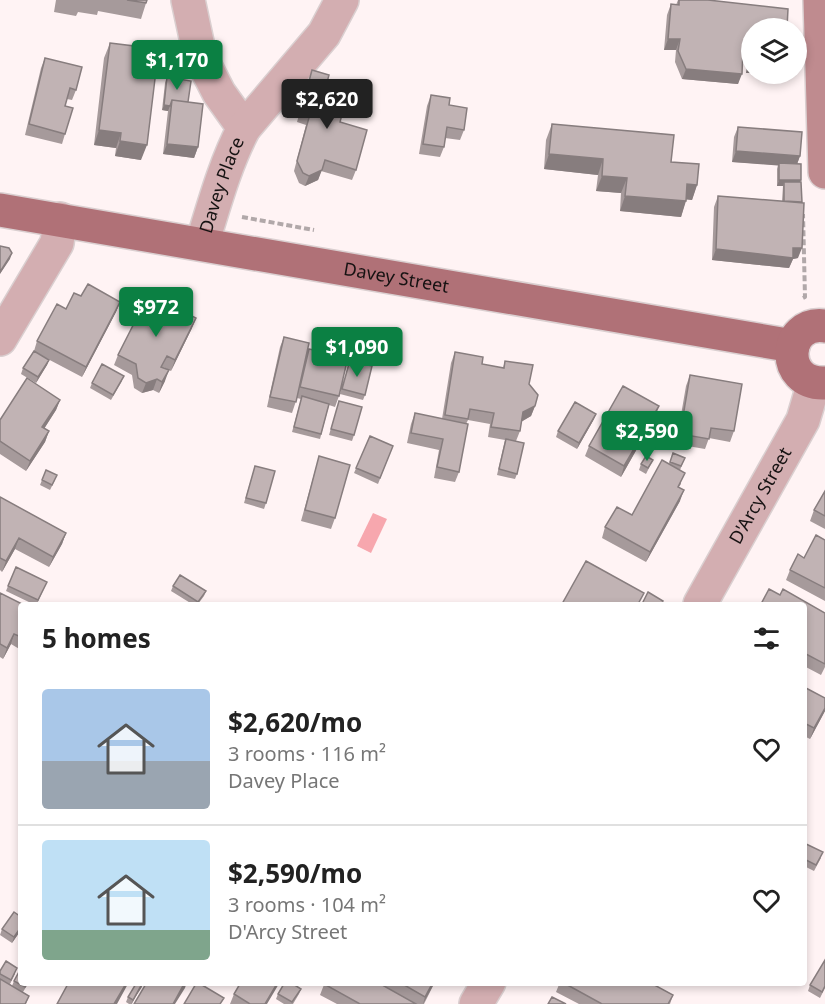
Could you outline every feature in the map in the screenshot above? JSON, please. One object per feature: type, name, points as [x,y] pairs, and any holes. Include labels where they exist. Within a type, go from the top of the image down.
[{"type":"main road","name":"Davey Street","points":[[0,210],[793,346]]},
{"type":"main road","points":[[820,383],[806,380],[798,373],[791,355],[793,346],[803,331],[811,327],[825,326]]},
{"type":"street","name":"Davey Place","points":[[188,0],[200,56],[219,93],[244,128]]},
{"type":"street","name":"Davey Place","points":[[202,244],[219,188],[236,142],[244,128],[324,34],[342,0]]},
{"type":"street","points":[[820,0],[825,172]]},
{"type":"street","points":[[0,339],[57,243],[60,219]]},
{"type":"street","name":"D'Arcy Street","points":[[701,602],[803,420],[820,383]]},
{"type":"street","points":[[477,1004],[487,986]]},
{"type":"shaded area","points":[[373,513],[387,519],[371,553],[357,546]]},
{"type":"building","points":[[127,0],[147,0],[146,3]]},
{"type":"building","points":[[679,0],[708,0],[788,9],[788,18],[741,18],[741,74],[686,69],[678,51],[680,39],[668,39],[671,4],[679,5]]},
{"type":"building","points":[[110,43],[134,46],[133,51],[158,54],[147,145],[120,141],[121,133],[99,130]]},
{"type":"building","points":[[45,58],[82,67],[76,90],[70,88],[65,106],[73,108],[65,134],[29,124]]},
{"type":"building","points":[[312,70],[329,75],[324,93],[346,99],[340,122],[367,130],[356,170],[325,160],[322,170],[309,176],[303,173],[297,161],[310,114],[301,111]]},
{"type":"building","points":[[167,77],[191,81],[188,102],[172,100],[170,106],[164,105]]},
{"type":"building","points":[[431,95],[450,98],[449,105],[467,108],[464,130],[447,127],[444,147],[423,144]]},
{"type":"building","points":[[172,100],[203,104],[198,147],[167,144]]},
{"type":"building","points":[[552,124],[674,135],[671,162],[699,164],[697,185],[687,184],[686,201],[625,196],[627,178],[602,176],[603,159],[549,154]]},
{"type":"building","points":[[738,127],[802,132],[800,156],[736,151]]},
{"type":"building","points":[[779,163],[801,164],[801,180],[779,180]]},
{"type":"building","points":[[784,182],[801,182],[802,202],[784,201]]},
{"type":"building","points":[[718,196],[804,203],[802,248],[793,248],[793,258],[716,249]]},
{"type":"building","points":[[0,246],[9,248],[12,253],[0,272]]},
{"type":"building","points":[[88,284],[120,302],[86,367],[37,341],[57,304],[66,309],[74,293],[81,296]]},
{"type":"building","points":[[149,294],[196,318],[175,360],[167,356],[161,367],[169,370],[162,382],[157,379],[146,383],[138,378],[136,364],[118,355]]},
{"type":"building","points":[[284,337],[309,343],[296,402],[270,397]]},
{"type":"building","points":[[309,349],[348,357],[339,396],[300,387]]},
{"type":"building","points":[[34,351],[49,360],[38,377],[23,368]]},
{"type":"building","points":[[455,352],[483,357],[482,364],[504,368],[505,361],[533,365],[529,384],[538,395],[535,406],[523,412],[520,431],[491,427],[494,413],[470,409],[468,419],[445,415]]},
{"type":"building","points":[[350,360],[372,366],[365,395],[342,389]]},
{"type":"building","points":[[102,364],[124,376],[113,395],[92,383]]},
{"type":"building","points":[[690,375],[742,384],[734,431],[711,428],[709,439],[680,434]]},
{"type":"building","points":[[27,378],[60,400],[42,427],[49,431],[30,461],[0,441],[0,420]]},
{"type":"building","points":[[623,386],[659,406],[624,466],[589,446]]},
{"type":"building","points":[[302,396],[329,404],[321,434],[294,427]]},
{"type":"building","points":[[339,401],[362,407],[354,435],[331,429]]},
{"type":"building","points":[[575,402],[596,414],[579,443],[558,431]]},
{"type":"building","points":[[415,413],[468,424],[459,472],[437,467],[443,439],[411,433]]},
{"type":"building","points":[[370,436],[393,446],[380,478],[356,468]]},
{"type":"building","points":[[506,439],[524,443],[517,474],[499,469]]},
{"type":"building","points":[[673,453],[685,458],[681,466],[670,462]]},
{"type":"building","points":[[319,456],[350,465],[335,518],[305,510]]},
{"type":"building","points":[[646,456],[653,460],[648,468],[641,464]]},
{"type":"building","points":[[662,460],[685,473],[678,487],[684,490],[650,552],[605,527],[617,507],[632,515]]},
{"type":"building","points":[[255,466],[275,471],[266,503],[246,498]]},
{"type":"building","points":[[46,470],[57,475],[52,485],[42,480]]},
{"type":"building","points":[[825,491],[825,516],[814,510]]},
{"type":"building","points":[[0,497],[66,533],[53,557],[19,538],[6,561],[0,558]]},
{"type":"building","points":[[816,535],[825,540],[825,588],[790,570],[798,554],[804,558]]},
{"type":"building","points":[[586,561],[644,593],[639,602],[563,602]]},
{"type":"building","points":[[16,567],[47,582],[38,600],[8,586]]},
{"type":"building","points":[[180,575],[206,591],[198,602],[173,586]]},
{"type":"building","points":[[769,589],[780,595],[783,589],[806,602],[762,602]]},
{"type":"building","points":[[648,592],[663,601],[662,602],[643,602]]},
{"type":"building","points":[[0,593],[18,602],[18,636],[14,634],[7,648],[0,644]]},
{"type":"building","points":[[807,603],[825,613],[825,664],[807,655]]},
{"type":"building","points":[[807,689],[825,698],[825,708],[814,728],[807,724]]},
{"type":"building","points":[[807,844],[823,852],[816,865],[807,860]]},
{"type":"building","points":[[14,912],[18,915],[18,931],[14,937],[2,929]]},
{"type":"building","points":[[825,960],[825,986],[822,992],[810,985]]},
{"type":"building","points":[[6,961],[17,968],[11,980],[0,974]]},
{"type":"building","points":[[0,979],[29,996],[25,1004],[0,1004]]},
{"type":"building","points":[[67,986],[125,986],[114,1004],[57,1004]]},
{"type":"building","points":[[135,986],[141,986],[133,1000],[128,997]]},
{"type":"building","points":[[145,986],[183,986],[173,1004],[134,1004]]},
{"type":"building","points":[[195,986],[204,986],[224,998],[220,1004],[184,1004]]},
{"type":"building","points":[[239,986],[276,986],[265,1004],[250,1004],[234,994]]},
{"type":"building","points":[[283,986],[296,986],[301,989],[292,1002],[278,994]]},
{"type":"building","points":[[328,986],[384,986],[416,1004],[360,1004]]},
{"type":"building","points":[[406,986],[431,986],[425,997]]},
{"type":"building","points":[[569,986],[656,986],[673,995],[668,1004],[602,1004]]},
{"type":"building","points":[[552,997],[566,1004],[548,1004]]}]
